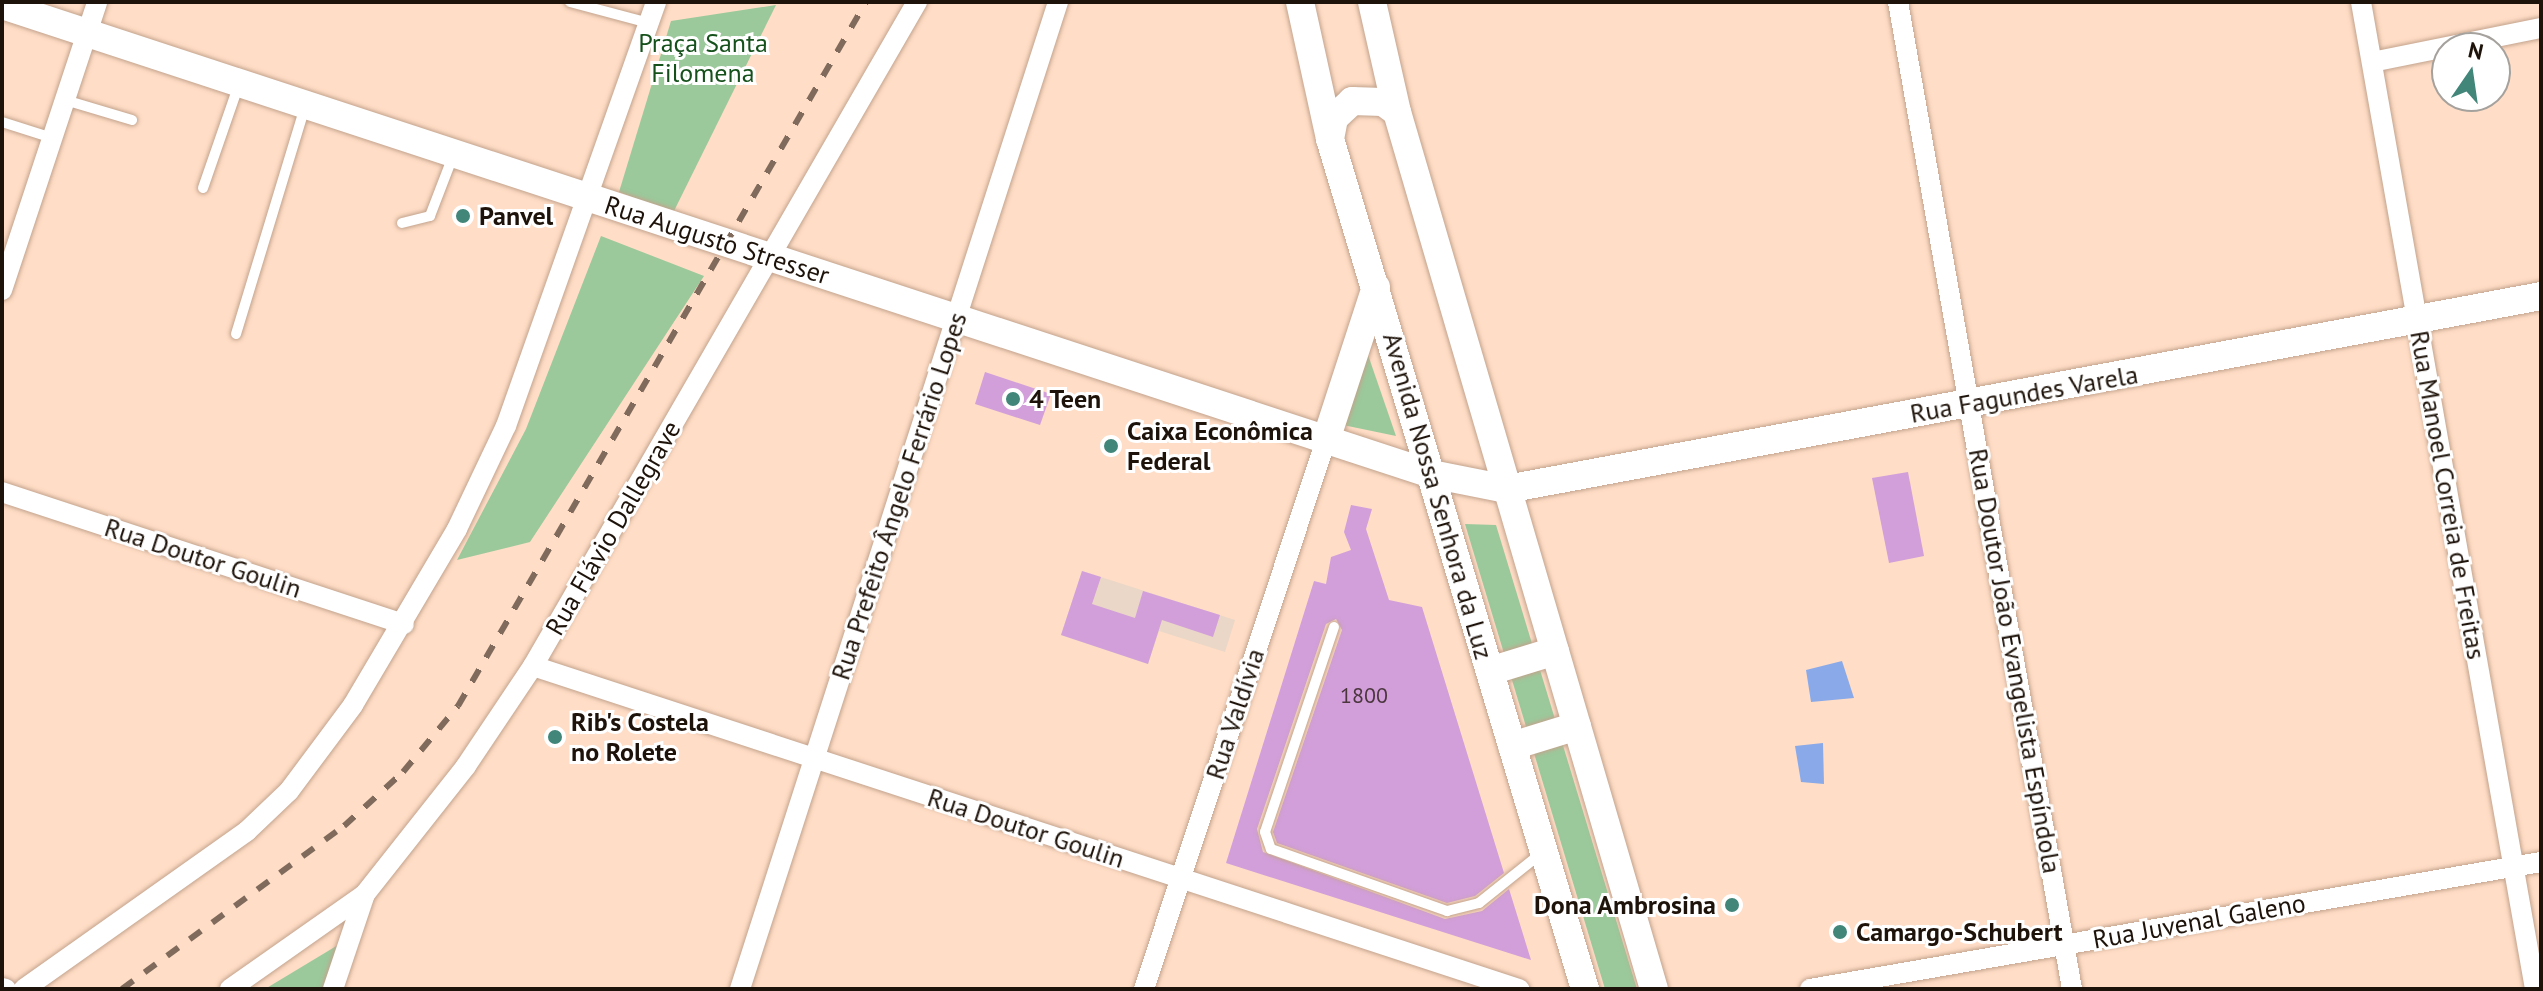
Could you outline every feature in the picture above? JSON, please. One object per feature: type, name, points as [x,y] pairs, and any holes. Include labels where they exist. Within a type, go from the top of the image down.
[{"type":"main road","name":"Avenida Nossa Senhora da Luz","points":[[1300,2],[1330,139],[1585,989]]},
{"type":"main road","points":[[1372,2],[1397,112],[1654,989]]},
{"type":"main road","name":"Rua Augusto Stresser","points":[[2,5],[1431,474],[1507,489]]},
{"type":"main road","points":[[1330,139],[1334,118],[1352,101],[1383,102],[1397,112]]},
{"type":"main road","points":[[1326,440],[1376,287]]},
{"type":"main road","name":"Rua Fagundes Varela","points":[[1507,489],[2541,296]]},
{"type":"main road","points":[[1490,671],[1555,651]]},
{"type":"main road","points":[[1512,746],[1577,726]]},
{"type":"street","points":[[2,290],[97,2]]},
{"type":"street","points":[[24,989],[106,937],[257,821],[318,756],[404,624],[506,426],[592,198],[656,2]]},
{"type":"street","name":"Rua Flávio Dallegrave","points":[[230,989],[365,894],[466,766],[533,666],[917,2]]},
{"type":"street","name":"Rua Prefeito Ângelo Ferrário Lopes","points":[[740,989],[1058,2]]},
{"type":"street","name":"Rua Doutor João Evangelista Espíndola","points":[[1898,2],[2072,989]]},
{"type":"street","name":"Rua Manoel Correia de Freitas","points":[[2361,2],[2535,989]]},
{"type":"street","points":[[2372,62],[2541,28]]},
{"type":"street","name":"Rua Valdívia","points":[[1144,989],[1326,440]]},
{"type":"street","name":"Rua Doutor Goulin","points":[[2,492],[404,624]]},
{"type":"street","name":"Rua Doutor Goulin","points":[[533,666],[1519,989]]},
{"type":"street","name":"Rua Juvenal Galeno","points":[[1810,989],[2541,862]]},
{"type":"street","points":[[333,989],[365,894]]},
{"type":"lane","points":[[570,2],[649,23]]},
{"type":"lane","points":[[203,188],[239,83]]},
{"type":"lane","points":[[65,100],[132,120]]},
{"type":"lane","points":[[236,334],[306,105]]},
{"type":"lane","points":[[2,112],[14,125]]},
{"type":"lane","points":[[2,122],[52,138]]},
{"type":"lane","points":[[402,223],[430,216],[454,153]]},
{"type":"lane","points":[[1334,627],[1265,832],[1271,849],[1447,911],[1479,903],[1543,850]]},
{"type":"shaded area","points":[[1082,571],[1235,620],[1225,652],[1159,631],[1148,664],[1061,635]]},
{"type":"green space","name":"Praça Santa Filomena","points":[[776,5],[673,213],[619,192],[671,21]]},
{"type":"green space","points":[[601,236],[704,276],[530,542],[457,560],[526,429]]},
{"type":"green space","points":[[1366,349],[1396,436],[1343,425]]},
{"type":"green space","points":[[1465,524],[1496,525],[1637,989],[1605,989]]},
{"type":"green space","points":[[338,945],[323,989],[265,989]]},
{"type":"water","points":[[1842,661],[1854,698],[1811,702],[1806,670]]},
{"type":"water","points":[[1823,743],[1824,784],[1801,782],[1795,746]]},
{"type":"building","name":"4 Teen","points":[[985,372],[1051,394],[1040,425],[975,404]]},
{"type":"building","points":[[1908,472],[1924,556],[1889,563],[1872,478]]},
{"type":"building","points":[[1351,505],[1372,509],[1366,529],[1389,600],[1422,607],[1504,873],[1475,896],[1447,903],[1277,843],[1273,832],[1342,630],[1336,619],[1326,624],[1257,829],[1263,852],[1445,919],[1482,911],[1509,889],[1531,960],[1226,863],[1314,581],[1326,584],[1331,557],[1351,550],[1344,532]]},
{"type":"building","points":[[1082,571],[1101,577],[1092,604],[1135,618],[1143,591],[1220,615],[1213,637],[1162,620],[1148,664],[1061,635]]},
{"type":"railway","points":[[122,989],[344,826],[403,772],[458,706],[866,2]]},
{"type":"place","name":"Panvel","points":[[463,216]]},
{"type":"place","name":"4 Teen","points":[[1013,399]]},
{"type":"place","name":"Caixa Econômica Federal","points":[[1111,446]]},
{"type":"place","name":"Rib's Costela no Rolete","points":[[555,737]]},
{"type":"place","name":"Dona Ambrosina","points":[[1732,905]]},
{"type":"place","name":"Camargo-Schubert","points":[[1840,932]]}]
